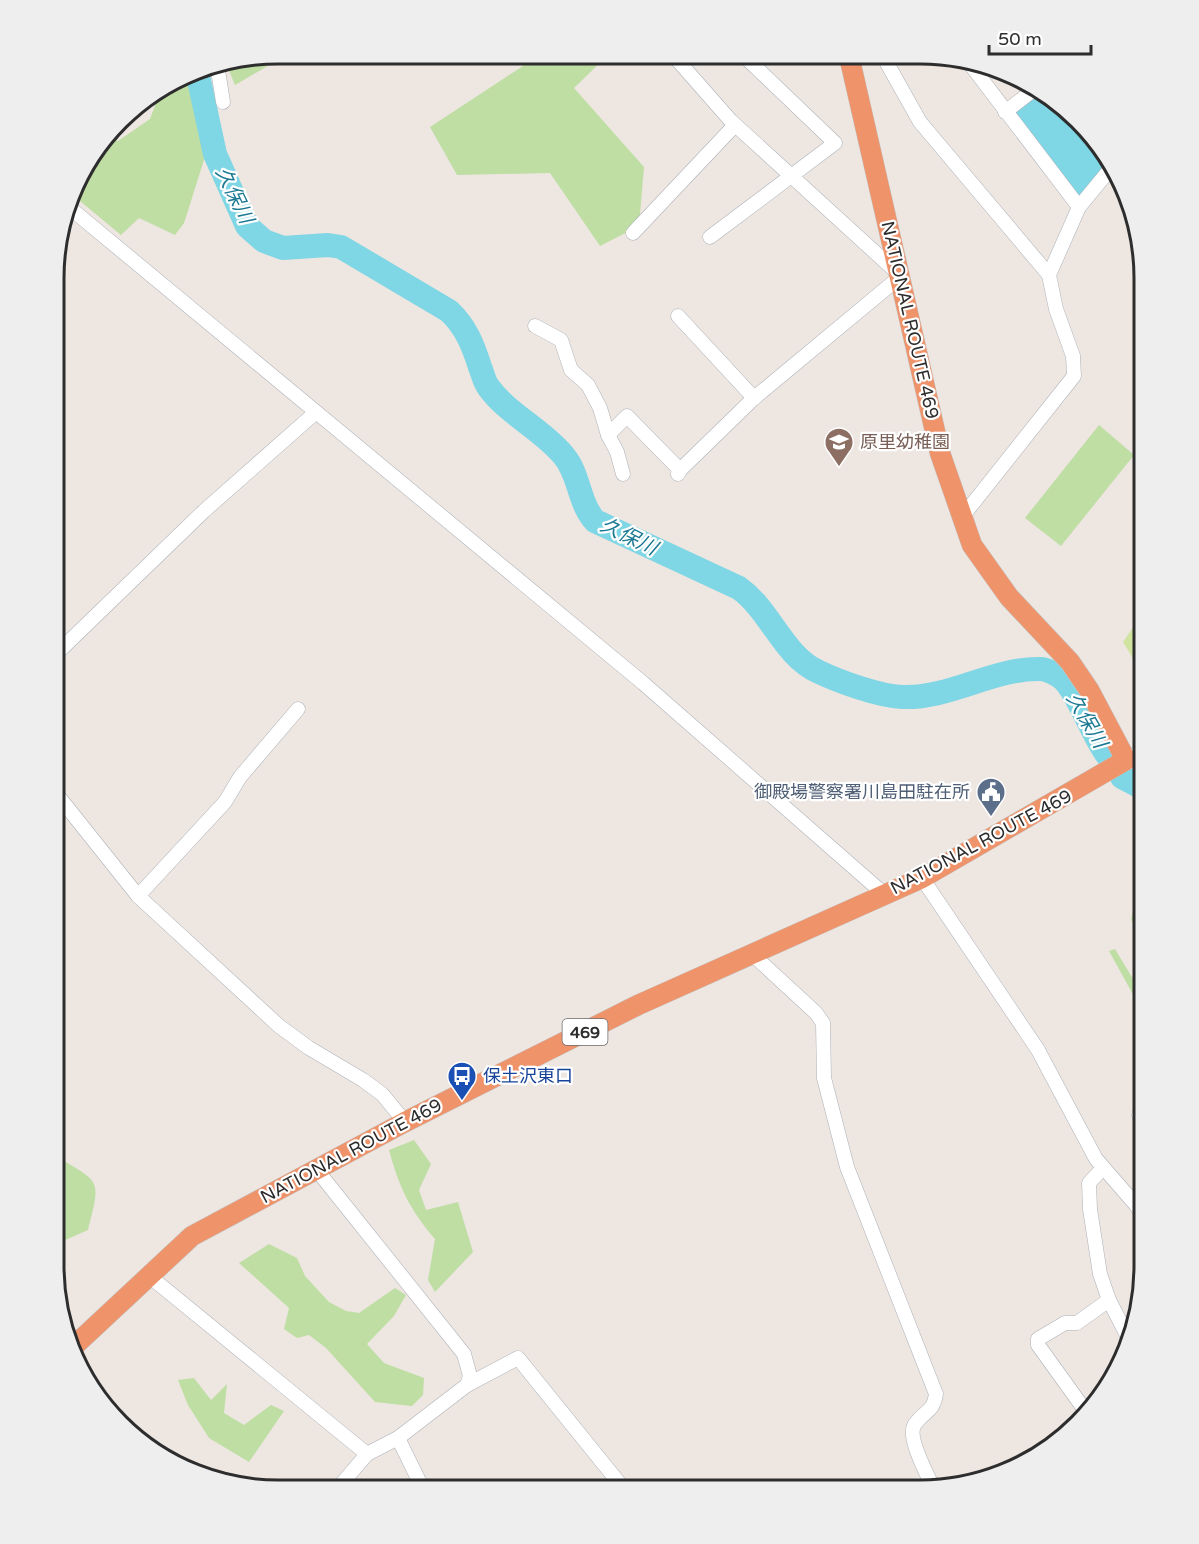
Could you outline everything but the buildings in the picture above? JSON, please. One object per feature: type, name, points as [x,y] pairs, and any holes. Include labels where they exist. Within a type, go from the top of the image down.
[{"type":"highway","name":"NATIONAL ROUTE 469","points":[[79,1341],[192,1236],[405,1122],[638,1005],[922,878],[1126,760],[1089,690],[1070,662],[1009,597],[972,545],[940,453],[851,64]]},
{"type":"street","points":[[608,435],[627,416],[679,472],[754,398],[901,276],[735,125],[682,64]]},
{"type":"street","points":[[710,237],[794,177],[835,143],[753,64]]},
{"type":"street","points":[[887,64],[920,123],[1049,275],[1056,309],[1072,356],[1074,376],[962,517]]},
{"type":"street","points":[[976,72],[1079,207]]},
{"type":"street","points":[[218,73],[223,102]]},
{"type":"street","points":[[1005,112],[1028,93]]},
{"type":"street","points":[[633,233],[735,125]]},
{"type":"street","points":[[1049,275],[1079,207],[1107,173]]},
{"type":"street","points":[[75,212],[643,683],[884,894]]},
{"type":"street","points":[[678,316],[754,398]]},
{"type":"street","points":[[535,326],[561,340],[571,370],[588,385],[617,452],[623,474]]},
{"type":"street","points":[[64,646],[195,519],[315,413]]},
{"type":"street","points":[[138,896],[225,802],[240,777],[298,709]]},
{"type":"street","points":[[1126,760],[1135,755]]},
{"type":"street","points":[[64,803],[138,896],[279,1026],[309,1048],[382,1094],[405,1122]]},
{"type":"street","points":[[922,878],[1038,1050],[1085,1141],[1103,1168],[1135,1204]]},
{"type":"street","points":[[752,954],[816,1013],[823,1023],[824,1078],[847,1167],[936,1394],[933,1408],[915,1424],[912,1434],[930,1479]]},
{"type":"street","points":[[1103,1168],[1089,1183],[1090,1209],[1100,1274],[1109,1300],[1124,1330]]},
{"type":"street","points":[[316,1169],[464,1354],[470,1376],[467,1385]]},
{"type":"street","points":[[148,1275],[366,1454]]},
{"type":"street","points":[[1082,1406],[1038,1345],[1038,1339],[1065,1323],[1077,1323],[1109,1300]]},
{"type":"street","points":[[345,1480],[366,1454],[398,1438],[467,1385],[518,1358],[616,1479]]},
{"type":"street","points":[[398,1438],[418,1480]]},
{"type":"green space","points":[[598,64],[574,88],[644,167],[639,226],[600,246],[550,173],[457,175],[430,127],[523,66]]},
{"type":"green space","points":[[269,65],[235,85],[229,71]]},
{"type":"green space","points":[[194,82],[204,160],[184,223],[175,235],[139,218],[121,235],[80,201],[93,172],[116,140],[118,141],[150,119],[156,104],[171,93]]},
{"type":"green space","points":[[1099,425],[1134,455],[1061,546],[1025,518]]},
{"type":"green space","points":[[1135,625],[1135,662],[1123,642]]},
{"type":"green space","points":[[1135,904],[1135,928],[1131,919]]},
{"type":"green space","points":[[1115,949],[1135,982],[1135,998],[1109,951]]},
{"type":"green space","points":[[414,1140],[431,1164],[419,1190],[426,1210],[458,1202],[473,1252],[435,1292],[428,1280],[435,1239],[406,1198],[389,1150]]},
{"type":"green space","points":[[64,1161],[81,1171],[94,1183],[95,1200],[88,1230],[64,1241]]},
{"type":"green space","points":[[269,1244],[297,1258],[305,1276],[329,1302],[346,1311],[359,1313],[395,1288],[406,1295],[394,1316],[367,1344],[384,1363],[424,1378],[423,1395],[412,1406],[375,1402],[326,1348],[309,1335],[297,1338],[284,1329],[289,1308],[239,1263]]},
{"type":"green space","points":[[194,1378],[211,1400],[227,1384],[224,1413],[244,1425],[271,1405],[284,1411],[249,1462],[209,1438],[188,1405],[178,1380]]},
{"type":"water","points":[[1032,96],[1062,118],[1090,148],[1103,167],[1078,197],[1012,112]]},
{"type":"waterway","name":"久保川","points":[[199,80],[215,154],[247,226],[264,241],[283,248],[328,245],[341,247],[449,311],[460,323],[468,337],[489,388],[506,406],[556,447],[569,463],[585,506],[595,521],[739,588],[760,609],[786,644],[807,665],[860,688],[893,696],[919,696],[1005,673],[1040,669],[1053,673],[1069,686],[1107,755]]},
{"type":"waterway","name":"久保川","points":[[1122,777],[1135,784]]},
{"type":"place","name":"原里幼稚園","points":[[839,468]]},
{"type":"place","name":"御殿場警察署川島田駐在所","points":[[991,818]]},
{"type":"place","name":"保土沢東口","points":[[462,1102]]}]
